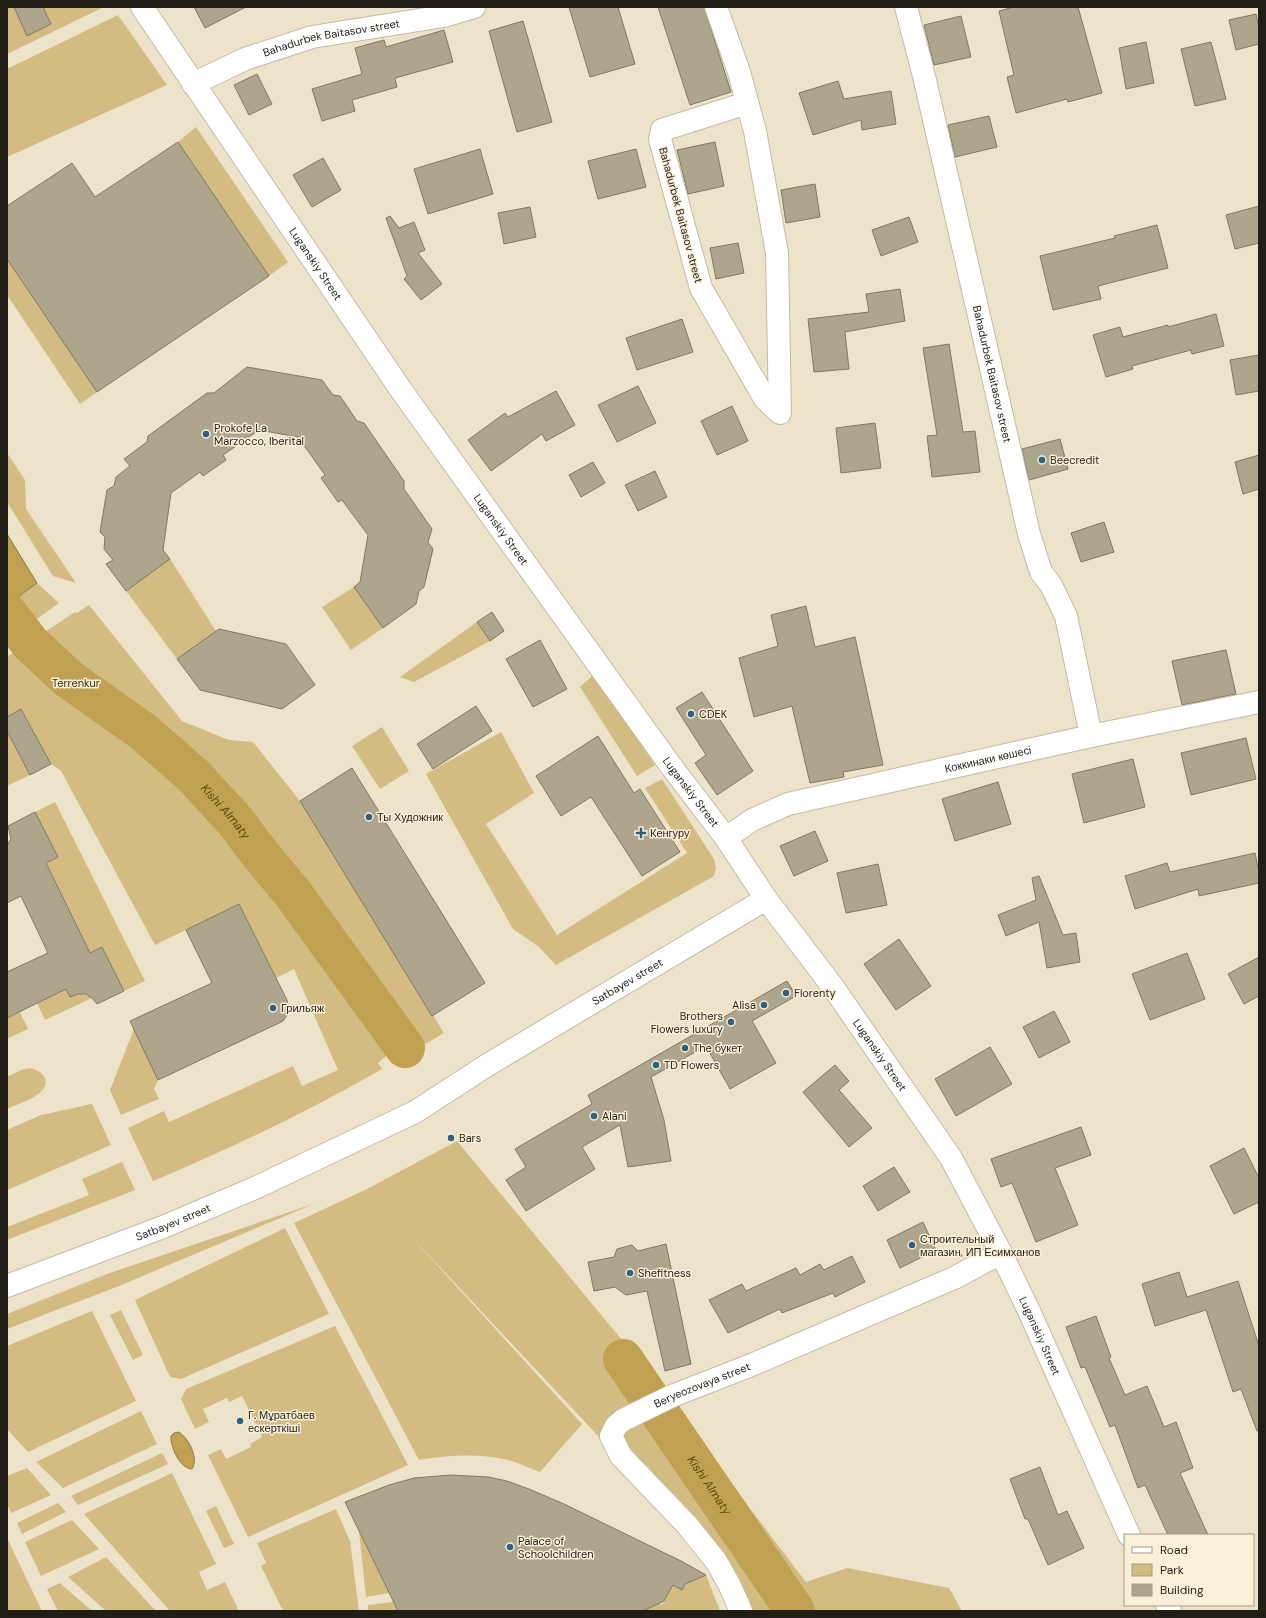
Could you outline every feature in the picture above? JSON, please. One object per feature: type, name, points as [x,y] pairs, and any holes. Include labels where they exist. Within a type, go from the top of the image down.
[{"type":"street","name":"Luganskiy Street","points":[[142,7],[401,390],[671,766],[726,838],[766,899],[833,987],[951,1158],[1001,1253],[1029,1311],[1129,1534]]},
{"type":"street","name":"Bahadurbek Baitasov street","points":[[193,84],[245,59],[312,37],[444,16],[474,7]]},
{"type":"street","name":"Bahadurbek Baitasov street","points":[[716,7],[740,72],[748,103],[755,131],[777,253],[780,413],[765,399],[701,288],[660,139],[662,130],[748,103]]},
{"type":"street","name":"Bahadurbek Baitasov street","points":[[906,7],[924,76],[1028,534],[1041,572],[1051,585],[1066,616],[1091,736]]},
{"type":"street","name":"Коккинаки көшесі","points":[[726,838],[752,820],[788,804],[1091,736],[1259,702]]},
{"type":"street","name":"Satbayev street","points":[[7,1286],[163,1227],[257,1187],[336,1149],[409,1102],[489,1064],[766,899]]},
{"type":"street","name":"Beryeozovaya street","points":[[740,1611],[730,1586],[716,1561],[687,1525],[621,1456],[611,1436],[616,1426],[630,1416],[672,1396],[756,1363],[954,1278],[1001,1253]]},
{"type":"green space","points":[[7,7],[14,7],[27,35],[51,24],[43,7],[104,7],[7,54]]},
{"type":"green space","points":[[118,15],[167,85],[7,157],[7,69]]},
{"type":"green space","points":[[196,127],[288,262],[269,276],[178,142]]},
{"type":"green space","points":[[7,259],[97,392],[80,404],[7,295]]},
{"type":"green space","points":[[7,453],[25,480],[26,509],[76,583],[53,576],[7,502]]},
{"type":"green space","points":[[170,559],[216,631],[177,659],[126,591]]},
{"type":"green space","points":[[37,583],[59,603],[31,623],[14,600]]},
{"type":"green space","points":[[354,587],[383,628],[351,650],[322,607]]},
{"type":"green space","name":"Terrenkur","points":[[89,605],[182,721],[229,740],[253,742],[300,801],[444,1033],[417,1049],[408,1038],[378,1063],[382,1069],[354,1085],[269,1129],[153,1181],[128,1128],[164,1111],[169,1122],[293,1066],[302,1086],[338,1070],[294,969],[276,978],[239,904],[155,945],[61,771],[51,764],[26,717],[18,711],[7,717],[7,657],[75,612],[77,613]]},
{"type":"green space","points":[[477,622],[490,641],[414,682],[400,677]]},
{"type":"green space","points":[[593,675],[655,765],[637,776],[580,687]]},
{"type":"green space","points":[[382,727],[409,771],[380,789],[352,746]]},
{"type":"green space","points":[[7,731],[30,775],[7,786]]},
{"type":"green space","points":[[501,732],[534,793],[486,824],[557,935],[687,853],[645,788],[662,779],[714,859],[716,869],[714,876],[556,965],[539,947],[513,929],[426,774]]},
{"type":"green space","points":[[55,802],[145,981],[124,991],[102,947],[90,953],[46,863],[58,857],[35,812]]},
{"type":"green space","points":[[66,989],[70,996],[81,994],[92,998],[45,1020],[37,1003]]},
{"type":"green space","points":[[20,1012],[28,1029],[7,1039],[7,1018]]},
{"type":"green space","points":[[134,1029],[158,1080],[154,1089],[159,1099],[121,1115],[110,1090]]},
{"type":"green space","points":[[30,1068],[37,1070],[43,1075],[46,1081],[44,1087],[34,1097],[7,1109],[7,1077],[21,1070]]},
{"type":"green space","points":[[92,1104],[111,1145],[7,1190],[7,1130],[41,1115]]},
{"type":"green space","points":[[457,1141],[656,1381],[806,1582],[847,1568],[949,1588],[962,1611],[752,1611],[743,1589],[648,1466],[599,1437],[407,1232],[582,1424],[540,1472],[508,1460],[486,1456],[452,1456],[419,1460],[294,1223],[367,1189]]},
{"type":"green space","points":[[122,1162],[135,1190],[7,1240],[7,1227],[89,1195],[82,1179]]},
{"type":"green space","points":[[316,1203],[119,1286],[7,1329],[7,1314],[107,1274]]},
{"type":"green space","points":[[285,1228],[329,1314],[181,1379],[170,1377],[135,1300]]},
{"type":"green space","points":[[121,1310],[143,1355],[133,1360],[110,1315]]},
{"type":"green space","points":[[92,1311],[136,1401],[28,1452],[7,1429],[7,1346]]},
{"type":"green space","points":[[335,1326],[408,1465],[248,1537],[208,1455],[221,1449],[226,1459],[251,1447],[250,1444],[262,1437],[242,1396],[229,1402],[227,1398],[203,1409],[209,1422],[195,1429],[181,1399],[186,1389]]},
{"type":"green space","points":[[141,1411],[157,1444],[63,1488],[36,1462]]},
{"type":"green space","points":[[162,1453],[168,1464],[78,1505],[71,1496]]},
{"type":"green space","points":[[27,1468],[51,1495],[11,1513],[7,1504],[7,1476]]},
{"type":"green space","points":[[172,1473],[216,1564],[199,1572],[207,1590],[225,1582],[239,1611],[170,1611],[84,1514]]},
{"type":"green space","points":[[58,1503],[66,1512],[22,1534],[17,1523]]},
{"type":"green space","points":[[216,1506],[234,1544],[224,1548],[206,1511]]},
{"type":"green space","points":[[336,1509],[350,1541],[359,1611],[283,1611],[261,1566],[266,1563],[257,1543]]},
{"type":"green space","points":[[72,1520],[99,1549],[41,1576],[25,1542]]},
{"type":"green space","points":[[359,1531],[389,1593],[366,1597]]},
{"type":"green space","points":[[7,1538],[42,1611],[7,1611]]},
{"type":"green space","points":[[106,1557],[156,1611],[106,1611],[68,1577]]},
{"type":"green space","points":[[706,1575],[720,1611],[643,1611],[659,1603],[662,1605],[679,1576],[682,1589],[685,1584]]},
{"type":"green space","points":[[60,1583],[92,1611],[58,1611],[47,1589]]},
{"type":"green space","points":[[393,1602],[398,1611],[368,1611],[368,1605]]},
{"type":"shaded area","points":[[7,534],[37,583],[7,605]]},
{"type":"shaded area","points":[[179,1432],[186,1439],[194,1454],[194,1465],[192,1469],[188,1468],[180,1461],[174,1451],[171,1436],[174,1433]]},
{"type":"building","points":[[14,7],[43,7],[51,24],[27,36]]},
{"type":"building","points":[[194,7],[246,7],[205,28]]},
{"type":"building","points":[[569,7],[618,7],[635,64],[590,77]]},
{"type":"building","points":[[658,7],[704,7],[731,92],[690,105]]},
{"type":"building","points":[[1014,7],[1078,7],[1102,93],[1068,102],[1067,99],[1016,113],[1007,77],[1014,75],[999,11]]},
{"type":"building","points":[[1256,14],[1259,28],[1259,44],[1236,50],[1229,20]]},
{"type":"building","points":[[961,16],[971,57],[934,65],[924,25]]},
{"type":"building","points":[[523,21],[552,122],[517,132],[489,31]]},
{"type":"building","points":[[444,30],[453,62],[395,78],[397,87],[352,100],[355,111],[322,121],[312,89],[362,74],[355,48],[384,40],[386,47]]},
{"type":"building","points":[[1146,42],[1154,83],[1126,89],[1119,48]]},
{"type":"building","points":[[1211,42],[1226,99],[1195,106],[1181,49]]},
{"type":"building","points":[[257,74],[272,104],[249,115],[234,85]]},
{"type":"building","points":[[838,81],[844,99],[891,91],[896,124],[862,130],[861,120],[813,135],[799,93]]},
{"type":"building","points":[[989,116],[997,147],[955,157],[948,125]]},
{"type":"building","points":[[178,142],[269,276],[97,392],[7,259],[7,206],[72,163],[95,197]]},
{"type":"building","points":[[715,142],[724,186],[688,194],[677,150]]},
{"type":"building","points":[[480,149],[493,194],[428,214],[414,169]]},
{"type":"building","points":[[636,149],[646,187],[598,199],[588,161]]},
{"type":"building","points":[[323,158],[341,190],[312,207],[293,175]]},
{"type":"building","points":[[815,184],[820,217],[786,223],[781,190]]},
{"type":"building","points":[[1259,206],[1259,243],[1235,249],[1226,215]]},
{"type":"building","points":[[530,207],[536,237],[504,244],[498,213]]},
{"type":"building","points":[[390,216],[399,228],[414,222],[425,250],[418,253],[442,284],[421,300],[404,279],[407,276],[386,218]]},
{"type":"building","points":[[909,217],[918,242],[881,256],[872,230]]},
{"type":"building","points":[[1157,225],[1168,268],[1098,286],[1101,299],[1053,310],[1040,256],[1115,238],[1114,236]]},
{"type":"building","points":[[738,243],[744,273],[716,279],[710,248]]},
{"type":"building","points":[[900,289],[905,321],[845,332],[849,369],[814,372],[808,319],[869,312],[866,294]]},
{"type":"building","points":[[1216,314],[1224,346],[1192,354],[1191,350],[1132,366],[1133,369],[1106,377],[1093,335],[1120,327],[1123,337]]},
{"type":"building","points":[[682,319],[693,352],[637,370],[626,338]]},
{"type":"building","points":[[949,344],[963,432],[975,431],[980,472],[932,477],[927,436],[937,435],[923,348]]},
{"type":"building","points":[[1259,355],[1259,391],[1236,395],[1230,360]]},
{"type":"building","points":[[247,367],[322,380],[333,395],[340,396],[357,421],[364,423],[404,481],[404,489],[432,529],[428,542],[433,549],[424,587],[419,591],[416,604],[383,628],[354,587],[360,582],[368,535],[342,500],[338,502],[321,478],[325,475],[298,437],[259,430],[223,455],[226,460],[203,476],[200,472],[171,493],[163,550],[170,559],[126,591],[106,564],[113,560],[104,549],[105,537],[100,532],[107,490],[114,486],[116,477],[130,466],[124,459],[147,442],[148,436],[207,393],[214,393]]},
{"type":"building","points":[[638,386],[656,423],[617,442],[598,405]]},
{"type":"building","points":[[556,391],[575,425],[546,441],[542,434],[491,471],[468,440],[505,413],[508,417]]},
{"type":"building","points":[[732,406],[748,441],[717,455],[701,421]]},
{"type":"building","points":[[875,423],[881,468],[841,473],[836,428]]},
{"type":"building","name":"Beecredit","points":[[1060,439],[1068,469],[1029,480],[1022,449]]},
{"type":"building","points":[[1259,455],[1259,489],[1243,494],[1235,462]]},
{"type":"building","points":[[593,462],[605,483],[581,497],[569,475]]},
{"type":"building","points":[[655,471],[667,497],[638,511],[625,485]]},
{"type":"building","points":[[1104,522],[1114,552],[1081,562],[1071,533]]},
{"type":"building","points":[[806,606],[815,647],[855,637],[883,765],[843,772],[844,777],[810,783],[792,706],[754,717],[739,658],[778,646],[771,615]]},
{"type":"building","points":[[492,612],[504,631],[490,641],[477,622]]},
{"type":"building","points":[[219,629],[286,644],[315,685],[282,709],[200,690],[177,659]]},
{"type":"building","points":[[540,640],[567,689],[533,707],[506,659]]},
{"type":"building","points":[[1226,650],[1236,694],[1182,705],[1172,661]]},
{"type":"building","points":[[702,692],[753,771],[717,795],[695,763],[706,755],[676,708]]},
{"type":"building","points":[[476,706],[492,731],[433,769],[417,744]]},
{"type":"building","points":[[21,709],[51,764],[30,775],[7,731],[7,717]]},
{"type":"building","points":[[598,736],[634,793],[640,789],[680,852],[642,876],[591,797],[561,816],[536,776]]},
{"type":"building","points":[[1246,738],[1256,779],[1191,795],[1181,753]]},
{"type":"building","points":[[1133,759],[1145,807],[1084,823],[1072,774]]},
{"type":"building","points":[[352,768],[485,983],[432,1016],[300,801]]},
{"type":"building","points":[[998,782],[1011,824],[955,841],[942,799]]},
{"type":"building","points":[[35,812],[58,857],[46,863],[90,953],[102,947],[124,991],[97,1004],[86,994],[78,994],[70,997],[66,989],[7,1018],[7,972],[48,953],[21,896],[7,903],[7,845],[11,839],[8,826]]},
{"type":"building","points":[[815,831],[828,861],[794,876],[780,846]]},
{"type":"building","points":[[1255,853],[1259,872],[1259,883],[1199,896],[1198,889],[1135,909],[1125,876],[1167,863],[1170,872]]},
{"type":"building","points":[[878,864],[887,905],[846,913],[837,873]]},
{"type":"building","points":[[1039,876],[1063,935],[1076,933],[1080,962],[1047,968],[1039,922],[1006,936],[998,915],[1036,900],[1032,878]]},
{"type":"building","points":[[239,904],[287,1000],[289,1010],[287,1015],[283,1021],[158,1080],[130,1021],[212,983],[186,930]]},
{"type":"building","points":[[899,939],[931,986],[896,1010],[864,964]]},
{"type":"building","points":[[1187,953],[1205,999],[1150,1020],[1132,974]]},
{"type":"building","points":[[1259,957],[1259,996],[1244,1004],[1228,974]]},
{"type":"building","points":[[787,981],[796,996],[752,1021],[776,1063],[730,1089],[706,1046],[651,1077],[664,1120],[671,1161],[628,1167],[620,1125],[582,1147],[595,1169],[526,1211],[506,1180],[526,1167],[515,1149],[592,1104],[588,1095]]},
{"type":"building","points":[[1054,1011],[1070,1042],[1039,1058],[1023,1027]]},
{"type":"building","points":[[990,1047],[1012,1084],[956,1116],[935,1079]]},
{"type":"building","points":[[835,1065],[849,1081],[839,1090],[872,1128],[849,1147],[803,1092]]},
{"type":"building","points":[[1081,1127],[1091,1155],[1055,1168],[1078,1225],[1036,1242],[1012,1183],[1001,1187],[991,1159]]},
{"type":"building","points":[[1244,1148],[1259,1178],[1259,1202],[1234,1214],[1210,1166]]},
{"type":"building","points":[[894,1167],[910,1192],[878,1211],[863,1186]]},
{"type":"building","name":"Строительный магазин, ИП Есимханов","points":[[923,1222],[936,1250],[900,1268],[887,1240]]},
{"type":"building","points":[[666,1244],[691,1364],[665,1371],[647,1291],[626,1295],[615,1287],[594,1291],[588,1262],[614,1257],[617,1249],[632,1245],[638,1251]]},
{"type":"building","points":[[852,1256],[865,1282],[835,1297],[833,1293],[782,1313],[780,1309],[728,1333],[709,1300],[742,1284],[746,1291],[796,1268],[800,1275],[820,1264],[824,1270]]},
{"type":"building","points":[[1179,1272],[1187,1297],[1238,1281],[1259,1346],[1259,1431],[1257,1431],[1241,1389],[1233,1392],[1206,1310],[1155,1326],[1142,1284]]},
{"type":"building","points":[[1096,1316],[1111,1357],[1109,1358],[1125,1395],[1147,1386],[1164,1427],[1176,1422],[1193,1468],[1180,1473],[1208,1534],[1168,1534],[1145,1485],[1138,1488],[1115,1425],[1110,1427],[1085,1367],[1081,1368],[1066,1327]]},
{"type":"building","points":[[1040,1467],[1058,1515],[1067,1511],[1084,1548],[1048,1565],[1028,1519],[1025,1519],[1010,1479]]},
{"type":"building","name":"Palace of Schoolchildren","points":[[451,1475],[488,1477],[507,1481],[529,1489],[564,1504],[683,1562],[706,1575],[685,1584],[682,1590],[673,1585],[664,1601],[643,1611],[398,1611],[345,1502],[389,1485],[414,1478]]},
{"type":"waterway","name":"Kіshі Almaty","points":[[7,613],[30,643],[70,680],[141,730],[193,775],[235,821],[291,891],[405,1048]]},
{"type":"waterway","name":"Kіshі Almaty","points":[[623,1359],[795,1611]]},
{"type":"place","name":"Prokofe La Marzocco, Iberital","points":[[206,434]]},
{"type":"place","name":"Beecredit","points":[[1042,460]]},
{"type":"place","name":"CDEK","points":[[691,714]]},
{"type":"place","name":"Ты Художник","points":[[369,817]]},
{"type":"place","name":"Кенгуру","points":[[641,833]]},
{"type":"place","name":"Florenty","points":[[786,993]]},
{"type":"place","name":"Alisa","points":[[764,1005]]},
{"type":"place","name":"Грильяж","points":[[273,1008]]},
{"type":"place","name":"Brothers Flowers luxury","points":[[731,1022]]},
{"type":"place","name":"The букет","points":[[685,1048]]},
{"type":"place","name":"TD Flowers","points":[[656,1065]]},
{"type":"place","name":"Alani","points":[[594,1116]]},
{"type":"place","name":"Bars","points":[[451,1138]]},
{"type":"place","name":"Строительный магазин, ИП Есимханов","points":[[912,1245]]},
{"type":"place","name":"Shefitness","points":[[630,1273]]},
{"type":"place","name":"Г. Мұратбаев ескерткіші","points":[[240,1421]]},
{"type":"place","name":"Palace of Schoolchildren","points":[[510,1547]]}]
